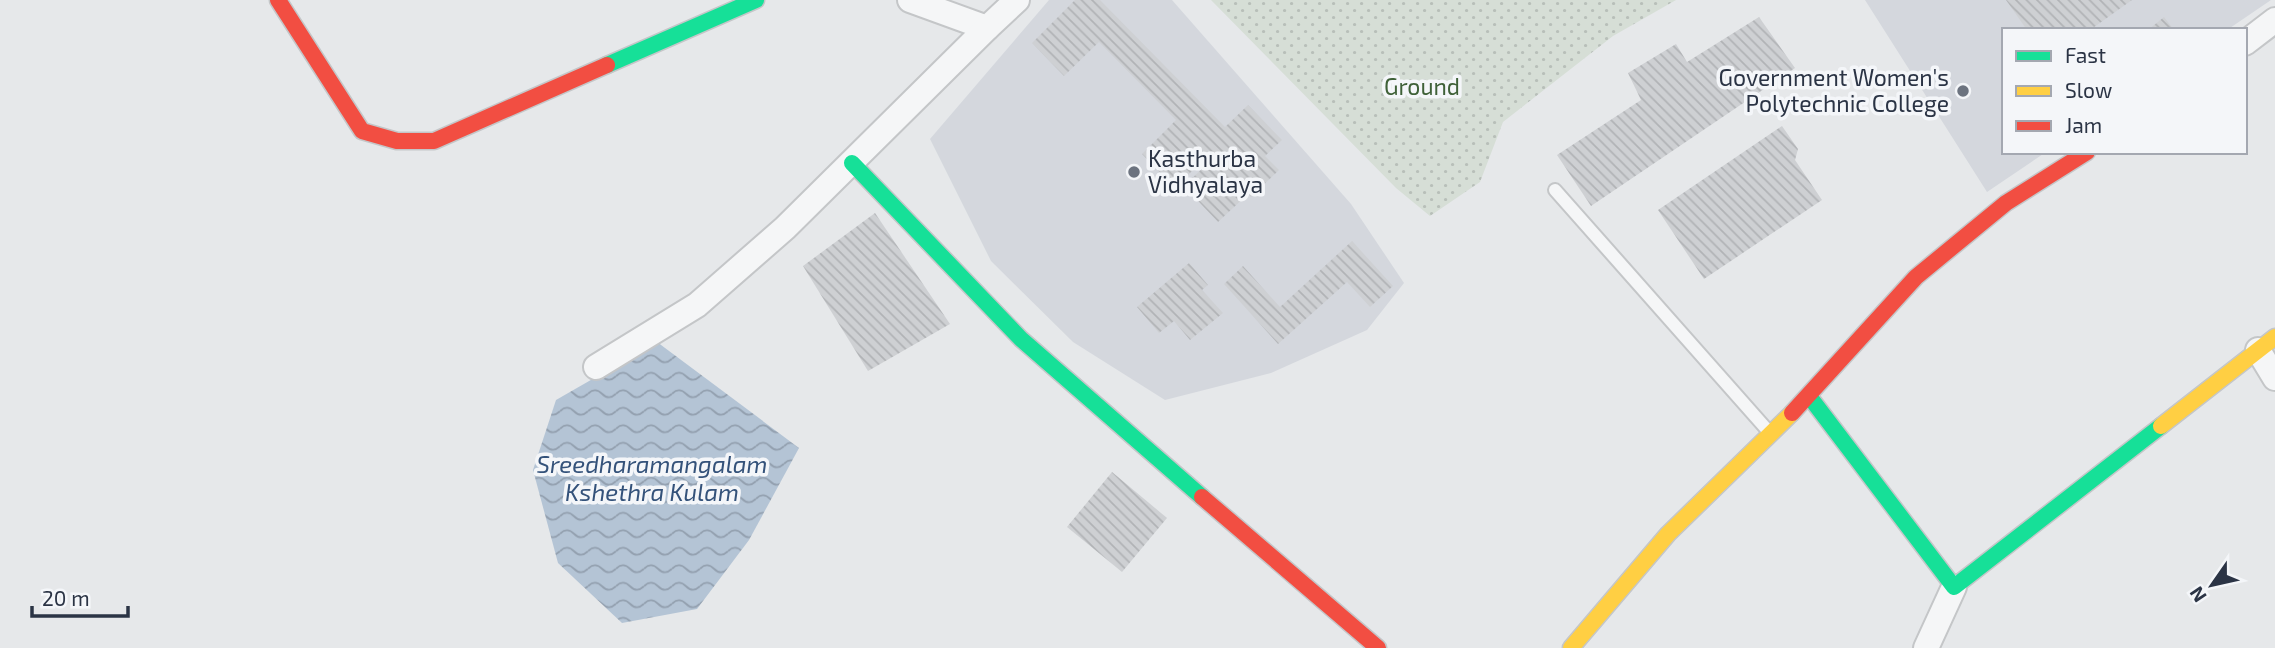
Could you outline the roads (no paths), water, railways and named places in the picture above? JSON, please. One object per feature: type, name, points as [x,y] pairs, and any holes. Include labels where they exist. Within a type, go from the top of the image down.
[{"type":"street","points":[[278,0],[362,131],[397,141],[434,141],[756,0]]},
{"type":"street","points":[[910,0],[987,28]]},
{"type":"street","points":[[596,367],[697,305],[785,228],[1017,0]]},
{"type":"street","points":[[2247,41],[2275,20]]},
{"type":"street","points":[[1571,648],[1668,534],[1809,396],[1916,277],[2006,203],[2084,154]]},
{"type":"street","points":[[852,163],[1021,339],[1378,648]]},
{"type":"street","points":[[1926,648],[1954,586],[2267,343],[2275,378]]},
{"type":"street","points":[[1809,396],[1954,586]]},
{"type":"lane","points":[[1555,190],[1770,434]]},
{"type":"water","name":"Sreedharamangalam Kshethra Kulam","points":[[657,342],[799,448],[749,540],[697,609],[622,623],[558,563],[533,470],[556,400]]},
{"type":"place","name":"Government Women's Polytechnic College","points":[[1963,91]]},
{"type":"place","name":"Kasthurba Vidhyalaya","points":[[1134,172]]},
{"type":"park label","name":"Ground","points":[[1422,87]]}]
